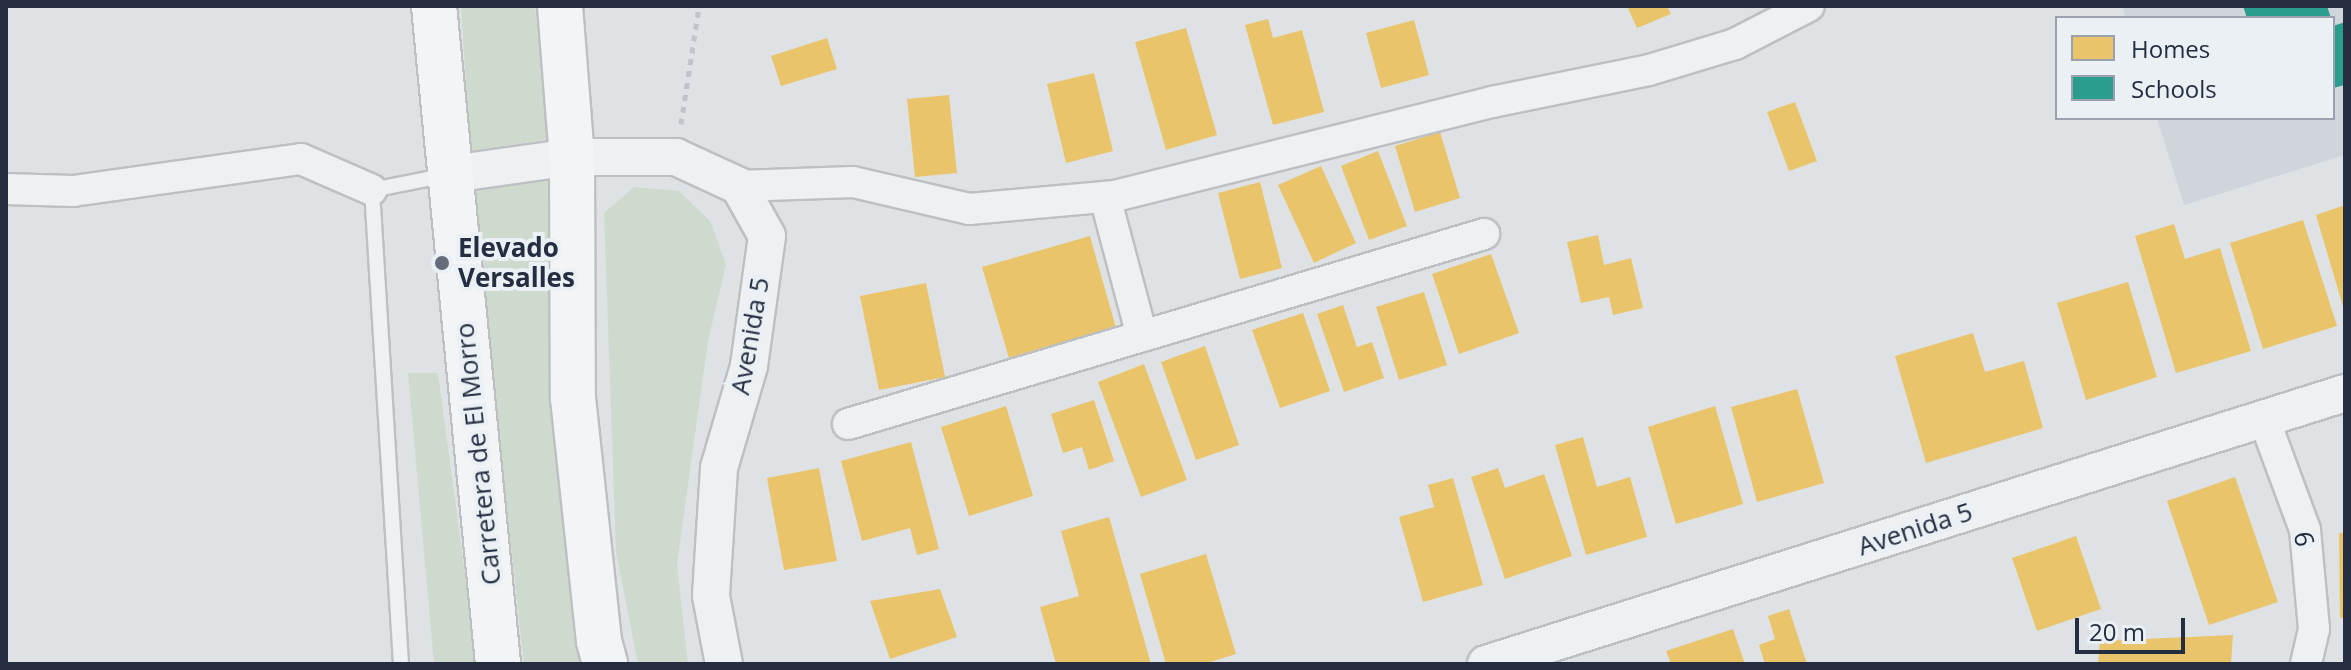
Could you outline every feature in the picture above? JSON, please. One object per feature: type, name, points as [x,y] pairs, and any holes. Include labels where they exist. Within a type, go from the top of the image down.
[{"type":"main road","name":"Carretera de El Morro","points":[[434,6],[498,664]]},
{"type":"main road","points":[[560,6],[572,157],[573,398],[599,641],[605,664]]},
{"type":"street","points":[[451,174],[572,157],[676,157],[739,186],[853,182],[969,209],[1105,197],[1492,102],[1649,70],[1735,44],[1809,6]]},
{"type":"street","points":[[6,189],[73,191],[301,159],[372,190]]},
{"type":"street","name":"Avenida 5","points":[[724,664],[711,596],[719,468],[749,366],[767,236],[739,186]]},
{"type":"street","points":[[1105,197],[1142,336]]},
{"type":"street","points":[[848,424],[1484,234]]},
{"type":"street","name":"Avenida 5","points":[[1486,664],[2345,393]]},
{"type":"street","name":"6","points":[[2264,419],[2305,530],[2314,629],[2306,664]]},
{"type":"lane","points":[[401,664],[372,190],[451,174]]},
{"type":"path","points":[[676,157],[699,6]]},
{"type":"shaded area","points":[[461,6],[535,6],[549,139],[470,151]]},
{"type":"shaded area","points":[[2122,6],[2345,6],[2345,155],[2184,205],[2158,120],[2335,120],[2335,16],[2125,16]]},
{"type":"shaded area","points":[[553,176],[586,664],[524,664],[472,192]]},
{"type":"shaded area","points":[[634,187],[679,191],[710,221],[726,264],[708,341],[677,564],[688,664],[638,664],[616,552],[604,213]]},
{"type":"shaded area","points":[[408,373],[438,373],[477,664],[434,664]]},
{"type":"building: Homes","points":[[1627,6],[1667,6],[1671,14],[1637,28]]},
{"type":"building: Homes","points":[[1268,19],[1273,38],[1302,30],[1324,112],[1273,125],[1245,25]]},
{"type":"building: Homes","points":[[1414,20],[1429,75],[1381,88],[1366,33]]},
{"type":"building: Homes","points":[[1186,28],[1217,135],[1166,150],[1135,42]]},
{"type":"building: Homes","points":[[827,38],[837,69],[781,86],[771,56]]},
{"type":"building: Homes","points":[[1094,73],[1113,151],[1066,163],[1047,84]]},
{"type":"building: Homes","points":[[949,95],[957,173],[915,177],[907,99]]},
{"type":"building: Homes","points":[[1795,102],[1817,161],[1789,171],[1767,112]]},
{"type":"building: Homes","points":[[1440,132],[1460,198],[1415,212],[1395,146]]},
{"type":"building: Homes","points":[[1378,151],[1407,226],[1369,240],[1341,166]]},
{"type":"building: Homes","points":[[1321,166],[1356,243],[1314,263],[1278,185]]},
{"type":"building: Homes","points":[[1260,182],[1282,268],[1240,279],[1218,193]]},
{"type":"building: Homes","points":[[2345,205],[2345,310],[2344,310],[2316,215]]},
{"type":"building: Homes","points":[[2303,220],[2337,326],[2263,349],[2230,243]]},
{"type":"building: Homes","points":[[2174,224],[2185,259],[2220,248],[2251,351],[2176,373],[2135,236]]},
{"type":"building: Homes","points":[[1598,235],[1604,265],[1631,258],[1643,308],[1613,315],[1609,297],[1581,303],[1567,242]]},
{"type":"building: Homes","points":[[1090,236],[1116,328],[1009,358],[982,267]]},
{"type":"building: Homes","points":[[1491,254],[1519,333],[1459,354],[1432,274]]},
{"type":"building: Homes","points":[[2128,282],[2157,377],[2086,400],[2057,303]]},
{"type":"building: Homes","points":[[926,283],[945,377],[879,390],[860,296]]},
{"type":"building: Homes","points":[[1424,292],[1447,365],[1399,380],[1376,307]]},
{"type":"building: Homes","points":[[1343,305],[1357,347],[1372,342],[1384,378],[1344,392],[1317,314]]},
{"type":"building: Homes","points":[[1303,313],[1330,391],[1280,408],[1252,330]]},
{"type":"building: Homes","points":[[1973,333],[1985,372],[2024,361],[2043,428],[1926,463],[1895,356]]},
{"type":"building: Homes","points":[[1205,346],[1239,445],[1196,460],[1161,362]]},
{"type":"building: Homes","points":[[1144,364],[1187,480],[1141,497],[1098,382]]},
{"type":"building: Homes","points":[[1797,389],[1824,483],[1757,502],[1731,407]]},
{"type":"building: Homes","points":[[1094,400],[1114,461],[1089,470],[1082,447],[1063,453],[1051,414]]},
{"type":"building: Homes","points":[[1006,406],[1033,496],[969,516],[941,427]]},
{"type":"building: Homes","points":[[1715,406],[1743,504],[1676,524],[1648,427]]},
{"type":"building: Homes","points":[[1583,437],[1597,487],[1630,477],[1647,537],[1586,555],[1555,445]]},
{"type":"building: Homes","points":[[911,442],[939,549],[917,555],[910,528],[862,541],[841,461]]},
{"type":"building: Homes","points":[[819,468],[837,561],[784,570],[767,478]]},
{"type":"building: Homes","points":[[1498,468],[1505,488],[1544,474],[1572,556],[1505,579],[1471,477]]},
{"type":"building: Homes","points":[[2235,477],[2278,602],[2209,625],[2167,501]]},
{"type":"building: Homes","points":[[1453,478],[1483,585],[1423,602],[1399,517],[1434,507],[1428,485]]},
{"type":"building: Homes","points":[[1109,517],[1151,664],[1056,664],[1040,607],[1079,596],[1061,531]]},
{"type":"building: Homes","points":[[2339,533],[2345,533],[2345,618],[2340,618]]},
{"type":"building: Homes","points":[[2076,536],[2101,609],[2037,631],[2012,558]]},
{"type":"building: Homes","points":[[1206,554],[1236,654],[1204,664],[1166,664],[1140,574]]},
{"type":"building: Homes","points":[[940,589],[957,637],[890,659],[870,601]]},
{"type":"building: Homes","points":[[1789,609],[1807,664],[1765,664],[1759,645],[1775,639],[1768,616]]},
{"type":"building: Homes","points":[[1733,629],[1745,664],[1671,664],[1666,651]]},
{"type":"building: Homes","points":[[2233,635],[2231,664],[2098,664],[2100,641]]},
{"type":"building: Schools","points":[[2243,6],[2327,6],[2330,16],[2246,16]]},
{"type":"building: Schools","points":[[2345,22],[2345,85],[2335,88],[2335,25]]},
{"type":"place","name":"Elevado Versalles","points":[[442,263]]}]
